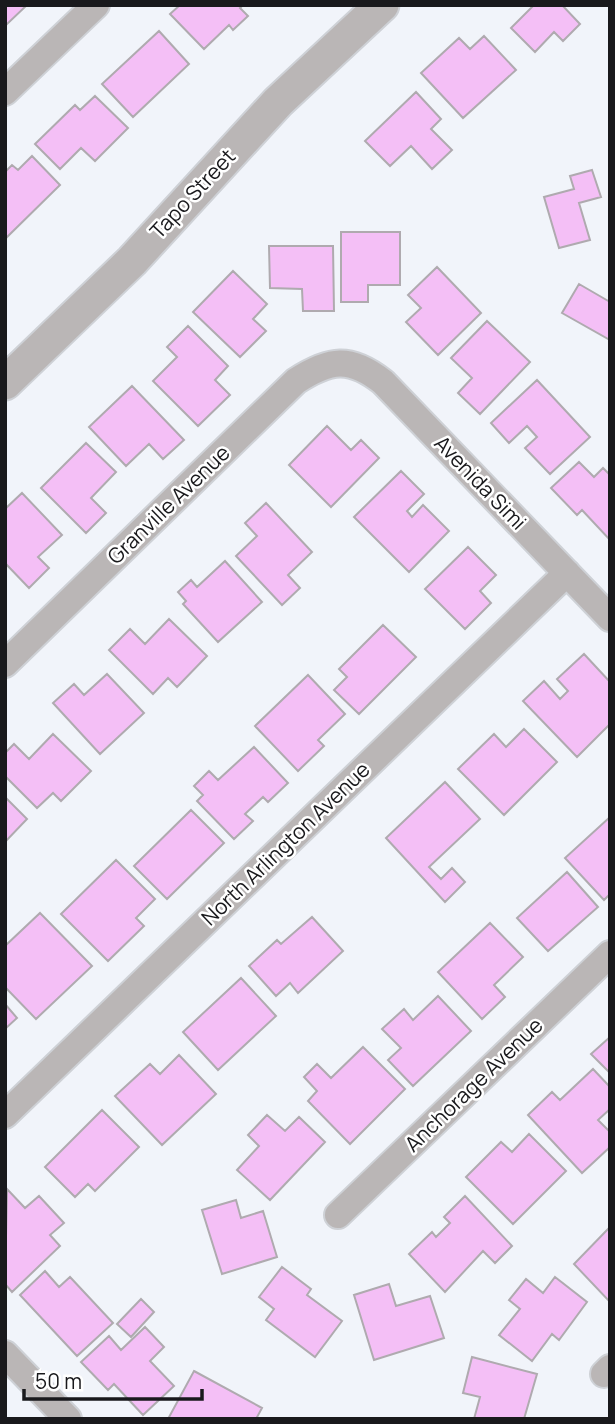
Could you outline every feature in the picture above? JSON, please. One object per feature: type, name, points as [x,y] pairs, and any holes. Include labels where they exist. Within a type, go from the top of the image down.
[{"type":"street","points":[[5,92],[96,5]]},
{"type":"street","name":"Tapo Street","points":[[5,383],[132,261],[278,102],[382,5]]},
{"type":"street","name":"Avenida Simi","points":[[343,362],[365,368],[383,382],[610,618]]},
{"type":"street","name":"Granville Avenue","points":[[5,664],[296,381],[317,367],[343,362]]},
{"type":"street","name":"North Arlington Avenue","points":[[5,1115],[567,573]]},
{"type":"street","name":"Anchorage Avenue","points":[[338,1215],[610,954]]},
{"type":"street","points":[[5,1354],[68,1419]]},
{"type":"building","points":[[5,5],[27,5],[5,26]]},
{"type":"building","points":[[180,5],[243,5],[240,8],[248,16],[233,30],[229,25],[204,49],[170,14]]},
{"type":"building","points":[[534,5],[562,5],[580,24],[563,41],[554,32],[535,52],[511,28]]},
{"type":"building","points":[[159,31],[189,64],[133,117],[102,84]]},
{"type":"building","points":[[484,36],[516,70],[463,118],[421,73],[459,38],[470,49]]},
{"type":"building","points":[[416,92],[441,119],[431,129],[452,150],[432,169],[411,146],[390,166],[365,141]]},
{"type":"building","points":[[95,96],[128,128],[95,161],[81,148],[60,169],[35,144],[75,105],[80,110]]},
{"type":"building","points":[[32,156],[60,185],[5,239],[5,172],[12,165],[18,170]]},
{"type":"building","points":[[592,170],[601,197],[579,203],[590,240],[559,248],[544,197],[574,189],[570,176]]},
{"type":"building","points":[[341,232],[400,232],[400,285],[368,285],[368,302],[341,302]]},
{"type":"building","points":[[269,246],[333,246],[334,311],[303,311],[302,289],[270,288]]},
{"type":"building","points":[[437,267],[481,313],[438,355],[406,322],[421,308],[408,295]]},
{"type":"building","points":[[233,271],[267,304],[253,319],[266,331],[240,357],[193,312]]},
{"type":"building","points":[[579,284],[610,302],[610,340],[562,313]]},
{"type":"building","points":[[487,321],[530,362],[480,414],[458,393],[472,378],[451,358]]},
{"type":"building","points":[[188,326],[228,366],[215,380],[230,395],[198,426],[153,381],[177,357],[167,347]]},
{"type":"building","points":[[537,380],[590,437],[550,474],[525,448],[537,437],[527,426],[509,443],[491,423]]},
{"type":"building","points":[[132,386],[184,440],[163,459],[149,444],[126,466],[89,427]]},
{"type":"building","points":[[327,426],[351,450],[361,440],[379,458],[331,507],[289,465]]},
{"type":"building","points":[[86,443],[116,472],[91,498],[106,513],[86,533],[41,488]]},
{"type":"building","points":[[579,462],[594,477],[603,468],[610,475],[610,540],[582,510],[577,515],[551,488]]},
{"type":"building","points":[[401,471],[424,494],[407,511],[412,517],[423,505],[449,531],[409,572],[354,517]]},
{"type":"building","points":[[22,493],[62,535],[38,557],[49,568],[29,588],[5,563],[5,509]]},
{"type":"building","points":[[266,503],[312,552],[288,575],[300,588],[282,605],[236,556],[257,536],[245,523]]},
{"type":"building","points":[[468,547],[496,575],[480,591],[491,603],[465,629],[425,589]]},
{"type":"building","points":[[225,561],[262,602],[218,642],[183,604],[186,601],[178,592],[191,580],[197,587]]},
{"type":"building","points":[[169,619],[207,656],[177,687],[168,678],[153,694],[109,650],[130,629],[145,644]]},
{"type":"building","points":[[383,625],[416,657],[359,714],[334,690],[347,677],[339,669]]},
{"type":"building","points":[[584,654],[610,682],[610,724],[577,757],[523,701],[544,681],[560,699],[568,691],[557,679]]},
{"type":"building","points":[[107,674],[144,713],[100,754],[53,703],[74,684],[84,695]]},
{"type":"building","points":[[308,675],[345,714],[318,740],[324,746],[298,771],[255,726]]},
{"type":"building","points":[[524,729],[557,762],[504,815],[458,769],[494,734],[506,747]]},
{"type":"building","points":[[53,734],[91,771],[61,801],[53,793],[37,808],[5,776],[5,753],[14,744],[29,759]]},
{"type":"building","points":[[254,747],[288,783],[268,802],[263,797],[245,814],[253,821],[234,839],[197,801],[203,795],[194,786],[209,771],[218,780]]},
{"type":"building","points":[[445,782],[480,819],[429,867],[441,879],[452,868],[465,882],[445,902],[386,838]]},
{"type":"building","points":[[5,797],[27,819],[5,842]]},
{"type":"building","points":[[191,810],[224,843],[167,899],[134,866]]},
{"type":"building","points":[[610,817],[610,894],[604,900],[565,858]]},
{"type":"building","points":[[116,860],[155,899],[136,918],[144,926],[108,961],[61,914]]},
{"type":"building","points":[[567,872],[598,907],[548,951],[517,918]]},
{"type":"building","points":[[40,913],[92,966],[36,1019],[5,987],[5,946]]},
{"type":"building","points":[[312,917],[343,951],[298,993],[290,983],[276,996],[249,966],[277,940],[281,944]]},
{"type":"building","points":[[490,923],[523,957],[494,985],[505,997],[482,1019],[438,972]]},
{"type":"building","points":[[241,978],[276,1016],[218,1070],[183,1032]]},
{"type":"building","points":[[438,996],[471,1031],[413,1086],[388,1060],[401,1048],[382,1029],[404,1009],[413,1020]]},
{"type":"building","points":[[5,1004],[17,1018],[5,1029]]},
{"type":"building","points":[[610,1037],[610,1073],[591,1054]]},
{"type":"building","points":[[363,1047],[405,1089],[350,1144],[308,1101],[317,1091],[304,1077],[317,1064],[331,1078]]},
{"type":"building","points":[[179,1055],[216,1094],[162,1145],[115,1096],[150,1064],[160,1074]]},
{"type":"building","points":[[593,1069],[610,1087],[610,1109],[598,1120],[610,1132],[610,1147],[582,1173],[528,1115],[552,1092],[560,1100]]},
{"type":"building","points":[[102,1110],[139,1147],[95,1191],[88,1184],[75,1197],[45,1167]]},
{"type":"building","points":[[267,1115],[285,1131],[299,1117],[325,1142],[270,1200],[237,1170],[259,1146],[248,1135]]},
{"type":"building","points":[[529,1134],[566,1171],[513,1224],[466,1177],[501,1142],[512,1152]]},
{"type":"building","points":[[7,1189],[25,1208],[39,1196],[64,1223],[50,1235],[60,1246],[12,1292],[5,1284]]},
{"type":"building","points":[[465,1196],[512,1246],[495,1263],[483,1251],[445,1292],[409,1254],[432,1232],[436,1237],[450,1223],[444,1217]]},
{"type":"building","points":[[236,1200],[241,1218],[263,1211],[277,1257],[222,1274],[202,1210]]},
{"type":"building","points":[[610,1229],[610,1302],[574,1264]]},
{"type":"building","points":[[282,1267],[311,1289],[307,1295],[342,1321],[315,1357],[266,1320],[274,1309],[259,1297]]},
{"type":"building","points":[[45,1271],[59,1287],[70,1277],[113,1323],[77,1356],[20,1295]]},
{"type":"building","points":[[555,1277],[587,1302],[559,1340],[552,1334],[532,1361],[499,1335],[520,1309],[509,1300],[526,1279],[543,1293]]},
{"type":"building","points":[[389,1284],[396,1306],[430,1296],[444,1338],[374,1360],[354,1295]]},
{"type":"building","points":[[141,1299],[154,1312],[131,1337],[117,1324]]},
{"type":"building","points":[[145,1327],[164,1347],[150,1361],[174,1386],[143,1415],[114,1384],[108,1390],[81,1362],[109,1336],[121,1350]]},
{"type":"building","points":[[472,1357],[537,1374],[524,1419],[474,1419],[480,1397],[463,1393]]},
{"type":"building","points":[[194,1371],[262,1408],[256,1419],[168,1419]]}]
